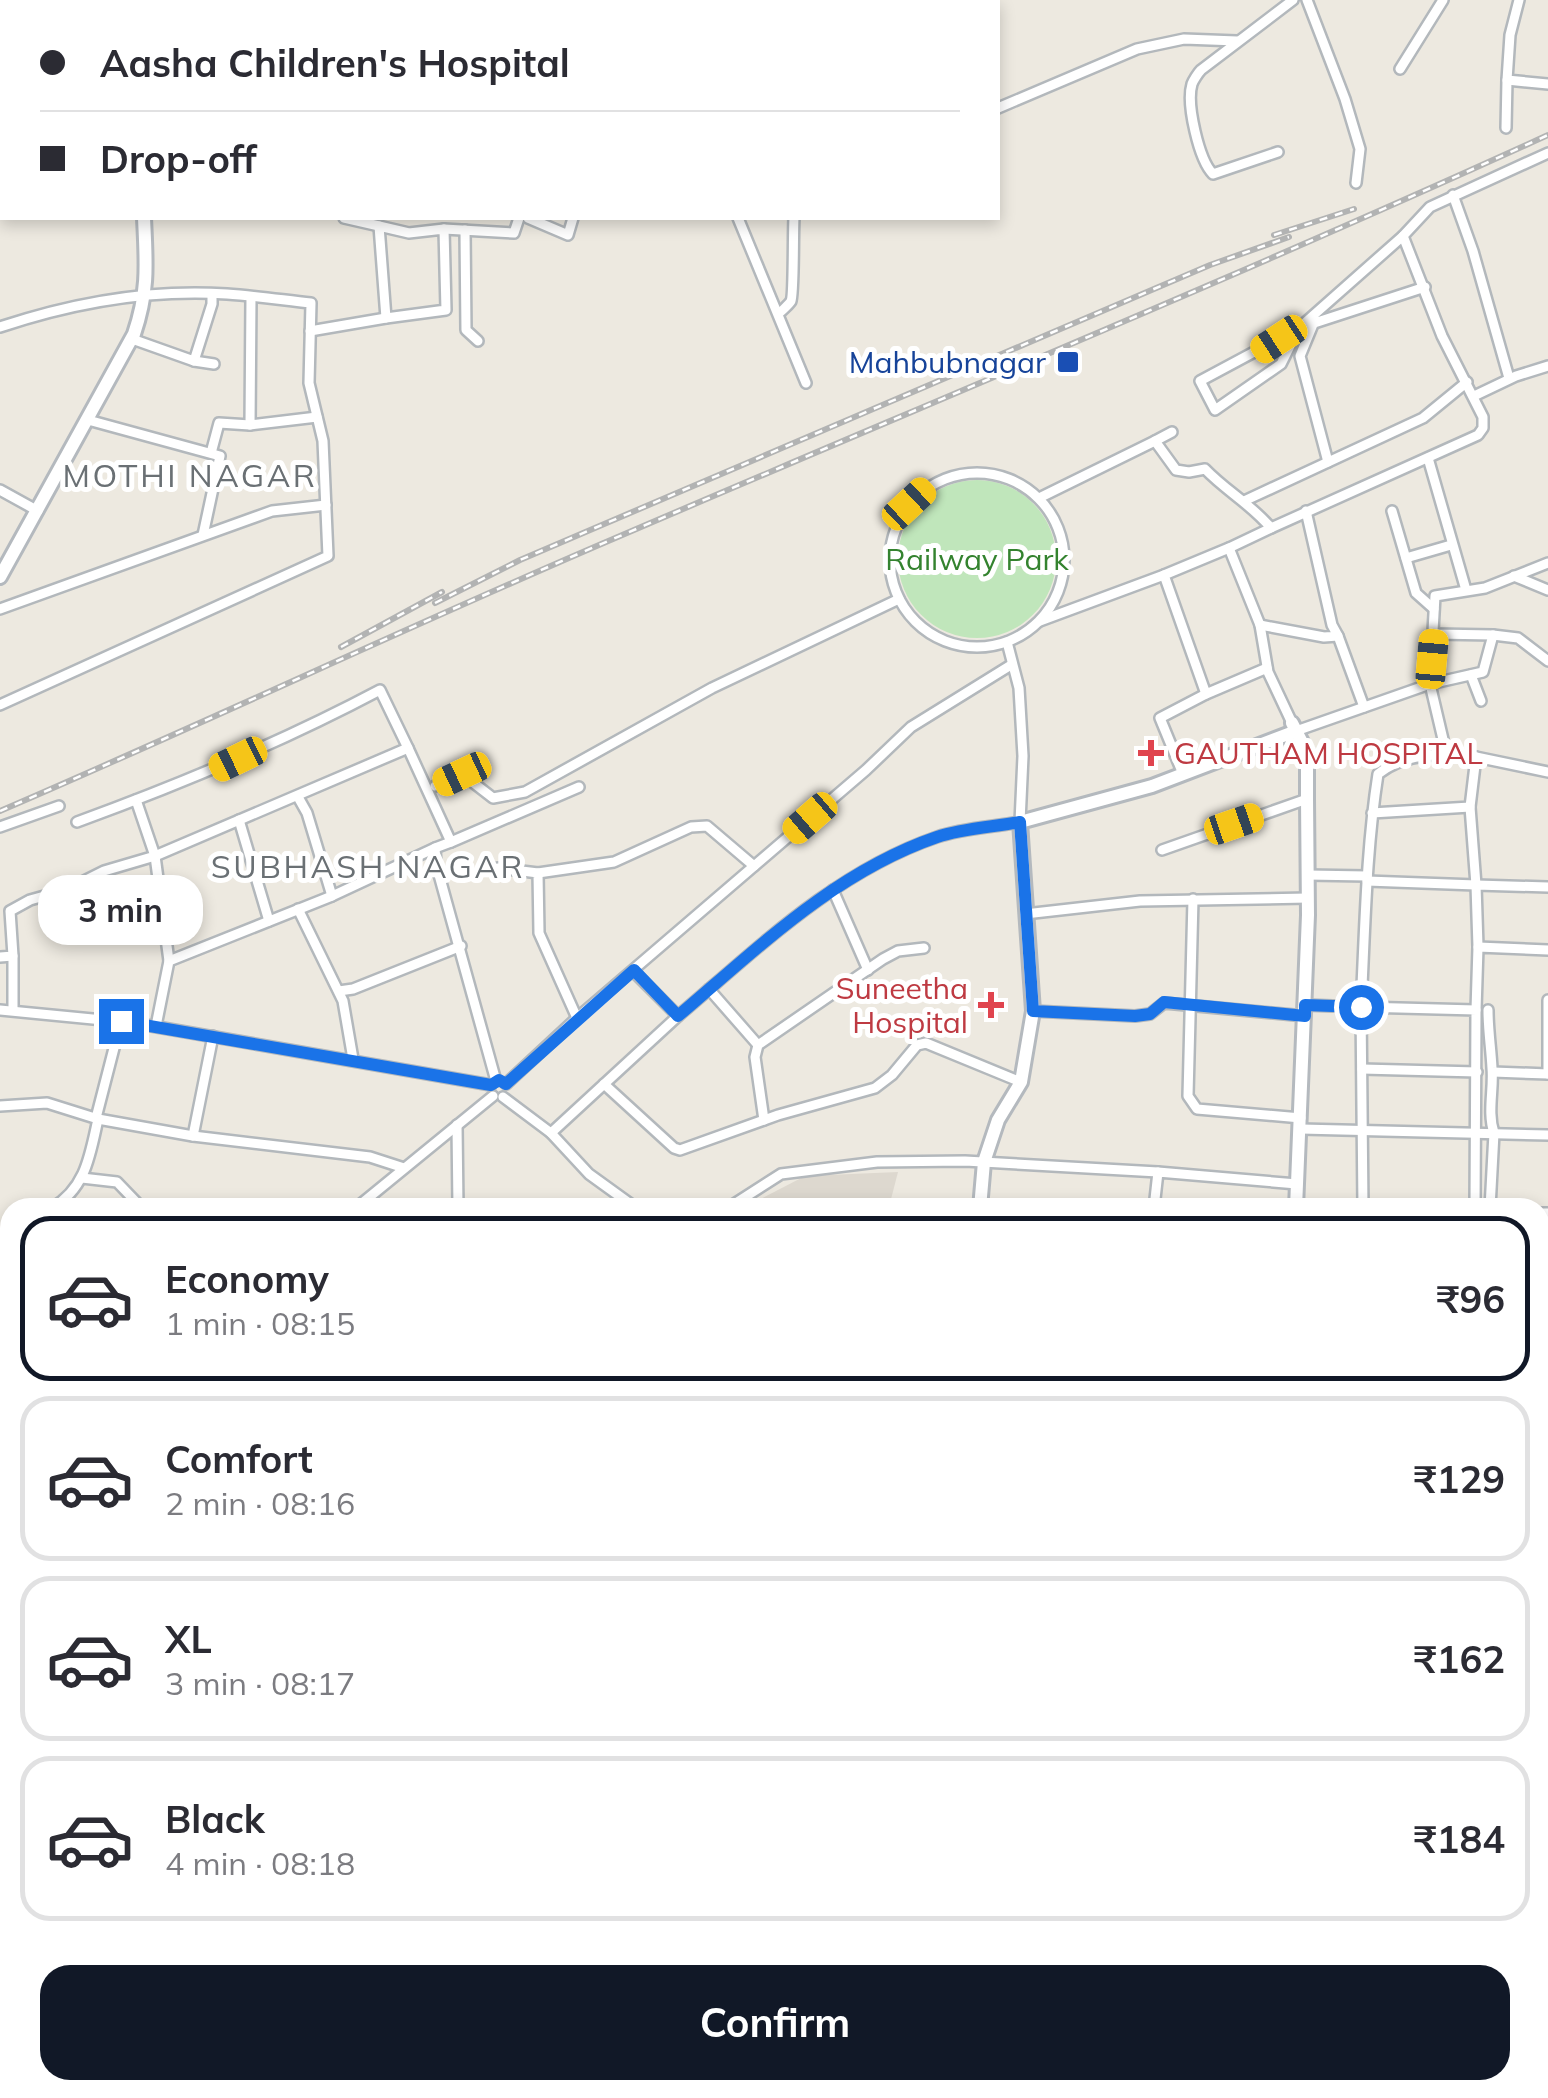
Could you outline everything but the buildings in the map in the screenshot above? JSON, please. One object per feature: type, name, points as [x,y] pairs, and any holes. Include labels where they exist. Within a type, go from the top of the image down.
[{"type":"street","points":[[1278,152],[1213,174],[1206,166],[1193,124],[1192,82],[1201,70],[1293,0]]},
{"type":"street","points":[[1307,0],[1360,150],[1356,183]]},
{"type":"street","points":[[1400,69],[1443,0]]},
{"type":"street","points":[[1506,128],[1510,35],[1519,0]]},
{"type":"street","points":[[1000,107],[1138,49],[1184,39],[1238,41]]},
{"type":"street","points":[[1507,80],[1548,84]]},
{"type":"street","points":[[1425,287],[1299,328],[1200,380],[1216,410],[1281,364],[1299,328],[1403,236],[1430,206],[1548,153]]},
{"type":"street","points":[[1453,195],[1474,251],[1509,378]]},
{"type":"street","points":[[0,577],[132,339],[146,295],[144,220]]},
{"type":"street","points":[[353,220],[409,233],[444,229],[514,233],[518,220]]},
{"type":"street","points":[[408,220],[409,233]]},
{"type":"street","points":[[533,220],[568,235],[572,220]]},
{"type":"street","points":[[739,220],[806,383]]},
{"type":"street","points":[[779,313],[791,302],[793,291],[794,220]]},
{"type":"street","points":[[379,226],[386,318]]},
{"type":"street","points":[[310,330],[446,310],[444,229]]},
{"type":"street","points":[[465,230],[466,330],[478,341]]},
{"type":"street","points":[[1040,620],[1056,598],[1064,572],[1064,545],[1055,520],[1039,498],[1010,479],[989,473],[966,473],[945,478],[909,504],[897,524],[890,548],[890,574],[899,599],[910,616],[945,641],[986,646],[1007,642],[1040,620],[1229,548],[1478,435],[1484,424],[1474,396],[1442,336],[1403,236]]},
{"type":"street","points":[[194,361],[212,294]]},
{"type":"street","points":[[0,326],[42,313],[146,295],[212,294],[311,303],[309,383],[323,441],[328,556],[0,704]]},
{"type":"street","points":[[250,426],[251,296]]},
{"type":"street","points":[[1314,322],[1300,356],[1328,462]]},
{"type":"street","points":[[132,339],[214,364]]},
{"type":"street","points":[[1474,396],[1509,378],[1548,366]]},
{"type":"street","points":[[1244,501],[1424,418],[1467,382]]},
{"type":"street","points":[[211,453],[220,423],[250,426],[318,417]]},
{"type":"street","points":[[88,420],[220,456],[203,535]]},
{"type":"street","points":[[1039,498],[1172,432]]},
{"type":"street","points":[[1155,442],[1176,470],[1205,469],[1270,528]]},
{"type":"street","points":[[1428,458],[1466,590]]},
{"type":"street","points":[[0,490],[38,511]]},
{"type":"street","points":[[0,608],[272,511],[326,505]]},
{"type":"street","points":[[1306,511],[1332,625],[1364,707]]},
{"type":"street","points":[[1392,511],[1416,593],[1434,609]]},
{"type":"street","points":[[1406,558],[1451,545]]},
{"type":"street","points":[[1229,548],[1260,625],[1266,668],[1307,752],[1308,898],[1296,1198]]},
{"type":"street","points":[[1446,752],[1430,684],[1434,600],[1438,594],[1485,588],[1548,563]]},
{"type":"street","points":[[1164,575],[1206,694]]},
{"type":"street","points":[[1514,576],[1548,590]]},
{"type":"street","points":[[436,786],[462,774],[494,798],[526,792],[712,688],[899,599]]},
{"type":"street","points":[[1260,625],[1338,636]]},
{"type":"street","points":[[1435,634],[1518,638],[1548,661]]},
{"type":"street","points":[[551,1133],[797,914],[862,870],[939,836],[1020,822],[1152,786],[1294,727],[1430,684],[1483,672],[1493,635]]},
{"type":"street","points":[[981,1198],[984,1162],[998,1120],[1021,1082],[1033,1011],[1020,822],[1020,688],[1007,642]]},
{"type":"street","points":[[368,1198],[457,1125],[912,727],[1012,664]]},
{"type":"street","points":[[1183,774],[1160,718],[1266,668]]},
{"type":"street","points":[[1471,675],[1482,701]]},
{"type":"street","points":[[76,822],[313,726],[380,690],[451,842]]},
{"type":"street","points":[[13,1010],[13,956],[5,912],[66,890],[104,870],[155,856],[408,748]]},
{"type":"street","points":[[1363,1198],[1361,1007],[1367,879],[1378,774],[1386,767],[1446,752],[1548,772]]},
{"type":"street","points":[[1475,1198],[1478,947],[1470,807],[1476,757]]},
{"type":"street","points":[[169,961],[332,896],[579,787]]},
{"type":"street","points":[[298,797],[307,813],[332,896]]},
{"type":"street","points":[[1162,850],[1307,799]]},
{"type":"street","points":[[136,800],[155,856],[169,961],[156,1026]]},
{"type":"street","points":[[0,827],[59,806]]},
{"type":"street","points":[[1372,813],[1470,807]]},
{"type":"street","points":[[238,820],[270,920]]},
{"type":"street","points":[[498,868],[538,874],[614,862],[691,827],[706,826],[754,866]]},
{"type":"street","points":[[434,848],[498,1089]]},
{"type":"street","points":[[538,874],[539,933],[578,1018]]},
{"type":"street","points":[[1308,875],[1548,888]]},
{"type":"street","points":[[833,890],[868,970]]},
{"type":"street","points":[[1024,914],[1140,901],[1308,898]]},
{"type":"street","points":[[1193,899],[1188,1096],[1198,1109],[1364,1130],[1548,1135]]},
{"type":"street","points":[[298,909],[344,1001],[354,1059]]},
{"type":"street","points":[[338,991],[352,990],[461,946]]},
{"type":"street","points":[[1478,947],[1548,950]]},
{"type":"street","points":[[764,1120],[755,1057],[758,1044],[898,951],[924,948]]},
{"type":"street","points":[[0,957],[13,956]]},
{"type":"street","points":[[634,970],[678,1016]]},
{"type":"street","points":[[709,989],[758,1044]]},
{"type":"street","points":[[1493,1072],[1548,1074],[1548,1000]]},
{"type":"street","points":[[1033,1011],[1135,1016],[1150,1014],[1164,1002],[1305,1010],[1476,1010]]},
{"type":"street","points":[[0,1010],[156,1026],[354,1059],[498,1089],[551,1133],[589,1174],[622,1198]]},
{"type":"street","points":[[1488,1010],[1493,1072],[1490,1198]]},
{"type":"street","points":[[70,1198],[88,1168],[121,1021]]},
{"type":"street","points":[[193,1136],[213,1036]]},
{"type":"street","points":[[604,1084],[680,1150],[764,1120],[875,1088],[917,1046],[926,1043],[1021,1082]]},
{"type":"street","points":[[1362,1069],[1476,1072]]},
{"type":"street","points":[[0,1106],[47,1103],[97,1118],[193,1136],[370,1158],[404,1168]]},
{"type":"street","points":[[457,1125],[458,1198]]},
{"type":"street","points":[[744,1198],[781,1174],[877,1162],[984,1162],[1297,1184]]},
{"type":"street","points":[[1155,1198],[1158,1172]]},
{"type":"street","points":[[82,1178],[117,1182],[132,1198]]},
{"type":"shaded area","points":[[898,1172],[891,1198],[762,1198],[805,1176]]},
{"type":"green space","name":"Railway Park","points":[[977,480],[1007,486],[1033,503],[1050,529],[1056,559],[1050,589],[1033,615],[1007,632],[977,638],[947,632],[921,615],[904,589],[898,559],[904,529],[921,503],[947,486]]},
{"type":"railway","points":[[0,811],[536,572],[1199,289],[1548,135]]},
{"type":"railway","points":[[1274,235],[1354,209]]},
{"type":"railway","points":[[435,603],[520,560],[1210,265],[1289,237]]},
{"type":"railway","points":[[341,647],[442,592]]},
{"type":"place","name":"Mahbubnagar","points":[[1068,362]]},
{"type":"place","name":"GAUTHAM HOSPITAL","points":[[1151,753]]},
{"type":"place","name":"Suneetha Hospital","points":[[991,1005]]},
{"type":"district","name":"MOTHI NAGAR","points":[[190,475]]},
{"type":"district","name":"SUBHASH NAGAR","points":[[368,866]]},
{"type":"route","points":[[121,1021],[491,1085],[499,1080],[506,1084],[634,970],[678,1016],[797,914],[862,870],[939,836],[1020,822],[1033,1011],[1135,1016],[1150,1014],[1164,1002],[1305,1016],[1305,1005],[1361,1007]]}]
